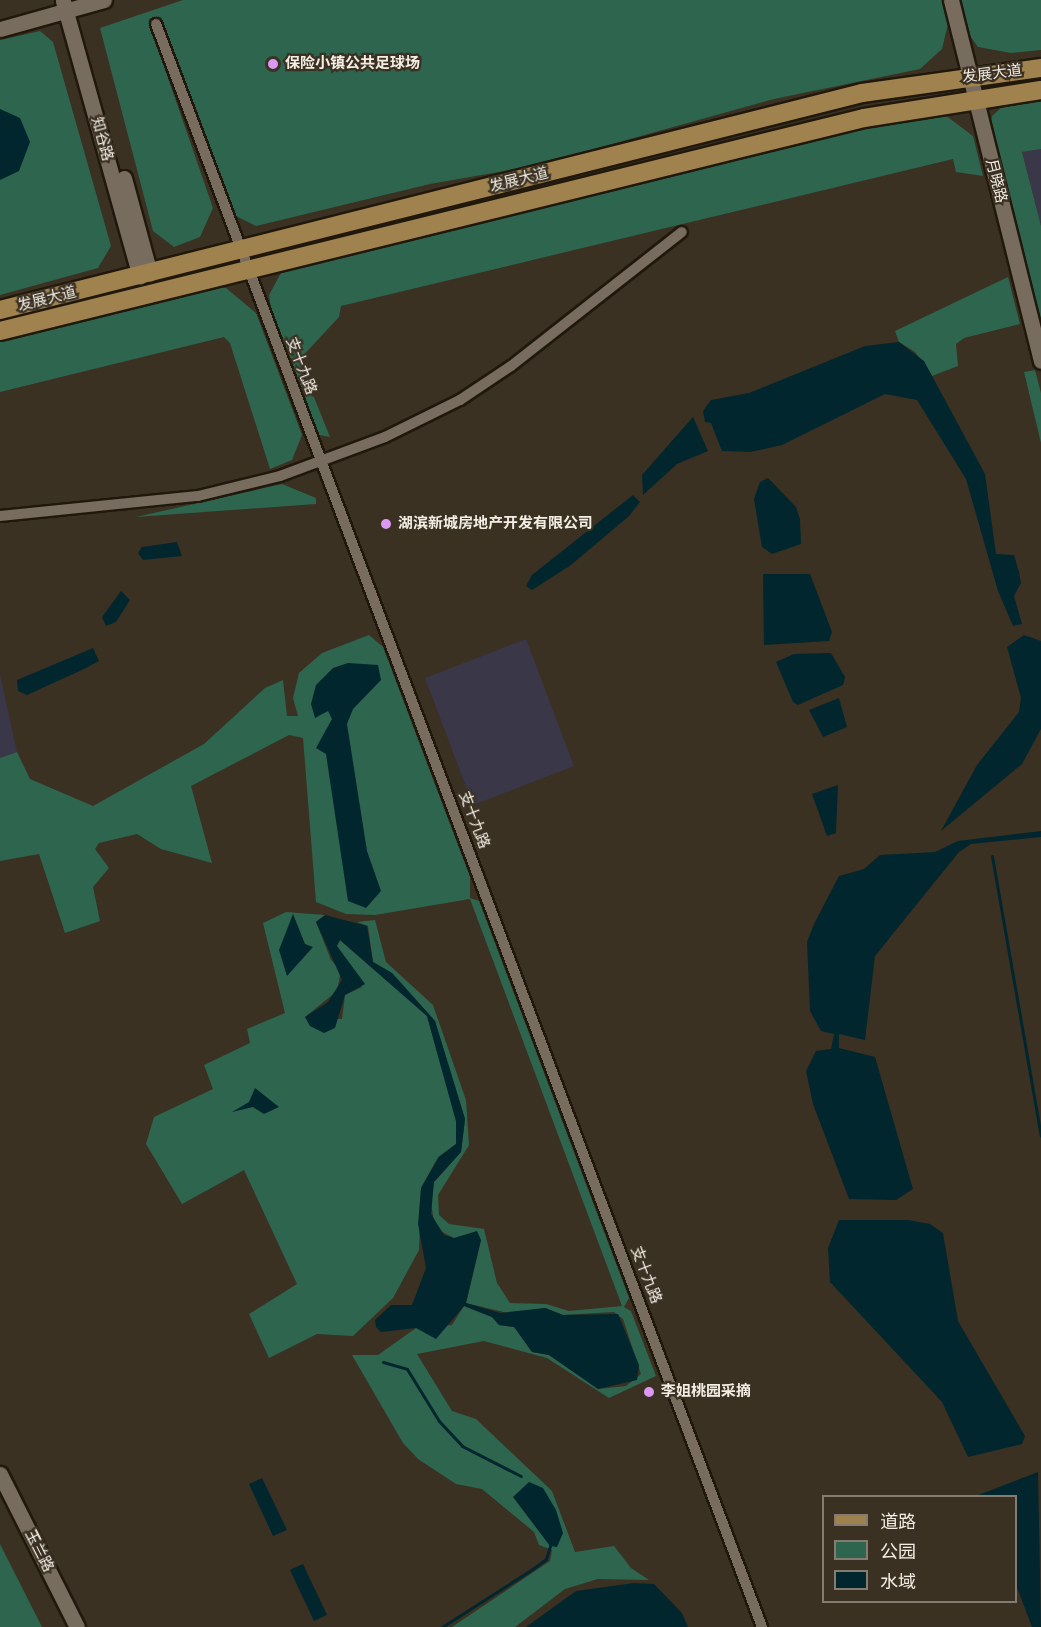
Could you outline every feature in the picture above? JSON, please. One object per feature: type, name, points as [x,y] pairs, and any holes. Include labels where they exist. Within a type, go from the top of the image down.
[{"type":"main road","name":"发展大道","points":[[0,310],[242,251],[862,93],[969,76],[1041,68]]},
{"type":"main road","name":"发展大道","points":[[0,331],[752,144],[975,99],[1041,90]]},
{"type":"street","points":[[0,19],[69,4],[104,0]]},
{"type":"street","name":"月晓路","points":[[951,0],[1041,362]]},
{"type":"street","points":[[0,29],[69,4]]},
{"type":"street","name":"知谷路","points":[[69,4],[145,275]]},
{"type":"street","name":"支十九路","points":[[156,24],[762,1627]]},
{"type":"street","points":[[0,516],[198,496],[321,461],[460,400],[570,323],[682,232]]},
{"type":"street","name":"玉兰路","points":[[0,1474],[77,1627]]},
{"type":"street","name":"玉兰路","points":[[0,1497],[66,1627]]},
{"type":"shaded area","points":[[1041,149],[1041,226],[1022,152]]},
{"type":"shaded area","points":[[526,639],[574,766],[473,805],[425,678]]},
{"type":"shaded area","points":[[0,675],[17,752],[0,758]]},
{"type":"green space","points":[[183,0],[942,0],[948,24],[942,49],[920,69],[774,99],[533,166],[430,184],[256,226],[236,216],[161,19],[149,23],[213,208],[200,237],[174,247],[153,231],[100,28]]},
{"type":"green space","points":[[954,0],[1041,0],[1041,50],[1011,53],[978,47],[961,23]]},
{"type":"green space","points":[[40,31],[53,42],[111,246],[98,268],[0,295],[0,40]]},
{"type":"green space","points":[[1041,96],[1041,149],[1022,152],[1041,226],[1041,341],[989,134],[992,116],[1001,108]]},
{"type":"green space","points":[[945,115],[973,136],[983,176],[956,172],[953,159],[341,306],[339,317],[299,360],[330,437],[319,435],[271,309],[269,295],[283,269],[813,137]]},
{"type":"green space","points":[[1008,277],[1020,324],[964,338],[956,344],[958,366],[932,376],[915,352],[899,342],[895,331]]},
{"type":"green space","points":[[211,287],[226,288],[256,313],[302,435],[292,460],[270,469],[230,343],[224,337],[0,392],[0,339]]},
{"type":"green space","points":[[1035,370],[1041,393],[1041,443],[1024,372]]},
{"type":"green space","points":[[282,484],[316,498],[316,504],[136,517]]},
{"type":"green space","points":[[369,635],[383,647],[470,877],[470,898],[479,901],[629,1298],[624,1307],[631,1311],[656,1376],[609,1398],[547,1358],[484,1341],[417,1354],[452,1411],[476,1419],[552,1491],[575,1552],[614,1546],[631,1568],[649,1580],[598,1579],[565,1589],[515,1627],[452,1627],[550,1561],[552,1550],[539,1545],[534,1532],[482,1489],[456,1484],[418,1459],[403,1443],[352,1355],[378,1355],[416,1328],[452,1325],[464,1306],[492,1317],[499,1325],[515,1327],[532,1352],[549,1355],[598,1389],[626,1386],[641,1374],[623,1319],[614,1312],[563,1315],[545,1308],[512,1314],[466,1303],[481,1240],[454,1238],[435,1228],[430,1197],[434,1182],[461,1152],[465,1119],[435,1021],[392,973],[373,962],[368,926],[357,922],[375,920],[386,962],[433,1005],[466,1100],[469,1145],[438,1195],[439,1215],[449,1224],[484,1229],[497,1283],[510,1303],[546,1304],[569,1311],[622,1306],[470,899],[375,915],[346,914],[316,902],[303,738],[289,735],[191,786],[212,863],[161,849],[137,834],[99,843],[95,849],[109,868],[93,887],[100,921],[65,933],[39,854],[0,861],[0,758],[17,752],[30,779],[93,806],[204,744],[265,688],[283,680],[287,716],[298,716],[293,698],[299,673],[322,653]]},
{"type":"green space","points":[[286,912],[325,915],[316,922],[331,960],[341,970],[337,991],[305,1017],[342,1019],[345,995],[362,987],[336,946],[340,940],[427,1016],[456,1121],[456,1144],[438,1157],[421,1188],[419,1250],[393,1298],[353,1336],[317,1334],[269,1358],[249,1314],[297,1284],[244,1170],[182,1204],[146,1144],[154,1117],[213,1089],[204,1065],[250,1043],[247,1029],[285,1013],[263,923]]},
{"type":"green space","points":[[0,1544],[42,1627],[0,1627]]},
{"type":"water","points":[[0,109],[20,118],[30,142],[19,171],[0,180]]},
{"type":"water","points":[[899,342],[924,361],[985,474],[996,554],[1014,555],[1019,572],[1021,583],[1014,596],[1022,624],[1013,626],[998,591],[966,479],[917,400],[885,394],[782,445],[750,452],[722,451],[711,423],[705,422],[703,411],[711,400],[749,393],[865,346]]},
{"type":"water","points":[[693,417],[708,451],[677,464],[643,495],[642,475]]},
{"type":"water","points":[[768,478],[796,507],[800,519],[801,544],[772,554],[762,547],[754,499],[760,482]]},
{"type":"water","points":[[633,495],[640,502],[629,516],[571,565],[532,590],[526,586],[532,575]]},
{"type":"water","points":[[177,542],[182,556],[143,560],[138,553],[142,547]]},
{"type":"water","points":[[763,574],[810,574],[832,632],[829,641],[764,645]]},
{"type":"water","points":[[121,591],[130,600],[116,622],[106,626],[102,617]]},
{"type":"water","points":[[1024,635],[1041,641],[1041,729],[1022,764],[941,831],[977,765],[1019,712],[1021,698],[1007,647]]},
{"type":"water","points":[[93,648],[99,661],[27,695],[18,691],[17,680]]},
{"type":"water","points":[[831,653],[845,677],[843,685],[798,705],[793,702],[776,662],[794,654]]},
{"type":"water","points":[[348,663],[378,665],[381,680],[353,709],[347,724],[367,851],[381,891],[366,908],[348,901],[326,754],[316,748],[332,719],[328,711],[315,718],[311,704],[316,685],[333,668]]},
{"type":"water","points":[[839,698],[847,727],[823,737],[809,710]]},
{"type":"water","points":[[838,785],[836,833],[827,836],[812,794]]},
{"type":"water","points":[[1041,831],[1041,837],[971,844],[959,852],[875,956],[865,1040],[839,1034],[839,1048],[875,1057],[913,1189],[896,1200],[849,1199],[813,1104],[806,1071],[816,1051],[831,1049],[834,1034],[821,1031],[810,1011],[807,942],[839,876],[864,869],[880,855],[935,852],[958,841]]},
{"type":"water","points":[[293,914],[305,944],[313,947],[287,976],[279,950]]},
{"type":"water","points":[[325,915],[367,926],[373,962],[392,973],[435,1021],[465,1119],[461,1152],[434,1182],[431,1214],[444,1235],[454,1238],[477,1231],[481,1240],[466,1303],[500,1313],[545,1308],[563,1315],[618,1314],[639,1365],[637,1380],[598,1389],[549,1355],[532,1352],[514,1327],[499,1325],[492,1317],[464,1306],[436,1339],[416,1328],[381,1332],[376,1327],[375,1320],[391,1305],[412,1305],[426,1268],[418,1224],[421,1188],[439,1157],[456,1144],[456,1121],[427,1016],[340,940],[337,946],[365,984],[345,995],[335,1028],[324,1033],[310,1026],[305,1017],[328,1002],[342,980],[316,922]]},
{"type":"water","points":[[255,1088],[279,1107],[264,1114],[253,1107],[232,1112],[249,1102]]},
{"type":"water","points":[[839,1220],[908,1220],[930,1224],[943,1233],[958,1321],[1025,1436],[1022,1444],[968,1457],[942,1402],[830,1282],[828,1248]]},
{"type":"water","points":[[1038,1472],[1041,1627],[1032,1627],[1017,1588],[1017,1495],[979,1495]]},
{"type":"water","points":[[262,1478],[287,1530],[273,1536],[249,1484]]},
{"type":"water","points":[[529,1482],[543,1488],[556,1510],[563,1533],[557,1547],[550,1546],[513,1497]]},
{"type":"water","points":[[303,1564],[327,1615],[314,1621],[290,1570]]},
{"type":"water","points":[[634,1583],[654,1584],[682,1613],[688,1627],[526,1627],[576,1591]]},
{"type":"waterway","points":[[992,856],[1041,1136]]},
{"type":"waterway","points":[[383,1362],[407,1369],[439,1421],[462,1446],[521,1476]]},
{"type":"waterway","points":[[442,1627],[534,1568],[546,1559],[550,1546]]},
{"type":"place","name":"保险小镇公共足球场","points":[[273,64]]},
{"type":"place","name":"湖滨新城房地产开发有限公司","points":[[386,524]]},
{"type":"place","name":"李姐桃园采摘","points":[[649,1392]]}]
